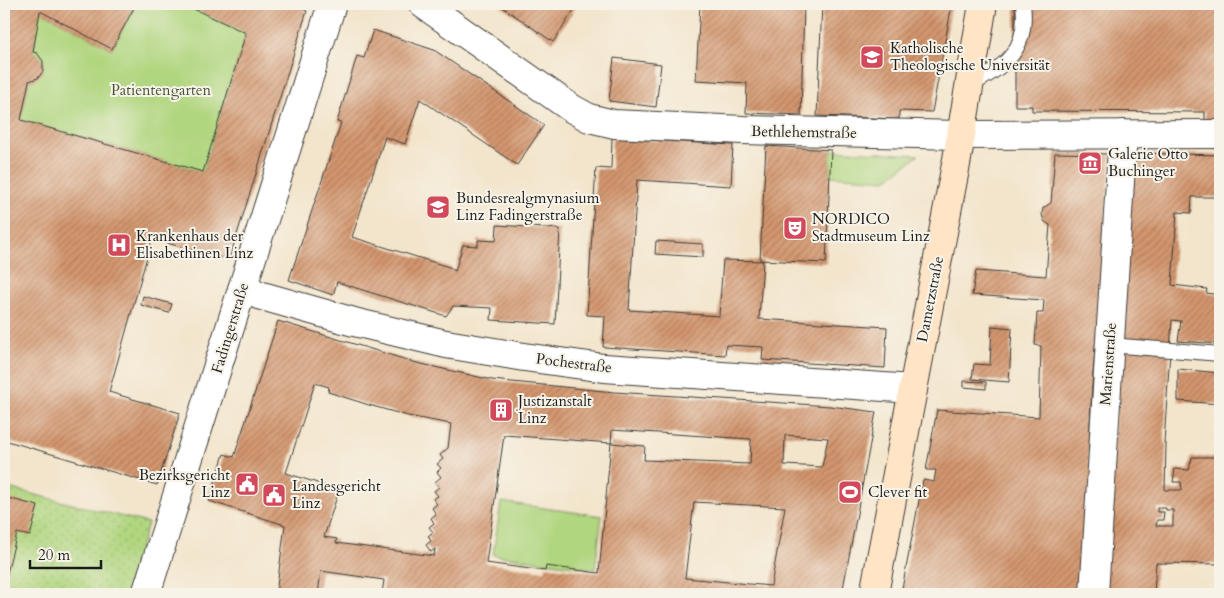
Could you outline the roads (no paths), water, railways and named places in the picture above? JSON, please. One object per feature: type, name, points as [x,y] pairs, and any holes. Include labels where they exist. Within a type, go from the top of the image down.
[{"type":"main road","name":"Dametzstraße","points":[[874,594],[983,4]]},
{"type":"street","name":"Fadingerstraße","points":[[146,594],[332,4]]},
{"type":"street","name":"Bethlehemstraße","points":[[423,4],[571,108],[589,118],[614,124],[743,130],[960,135],[1220,134]]},
{"type":"street","name":"Marienstraße","points":[[1094,594],[1120,194],[1132,134]]},
{"type":"street","name":"Pochestraße","points":[[242,289],[354,322],[446,344],[524,357],[604,368],[913,389]]},
{"type":"lane","points":[[968,87],[997,70],[1009,59],[1019,42],[1025,21],[1022,4]]},
{"type":"lane","points":[[1110,345],[1220,354]]},
{"type":"place","name":"Katholische Theologische Universität","points":[[872,57]]},
{"type":"place","name":"Galerie Otto Buchinger","points":[[1090,163]]},
{"type":"place","name":"Bundesrealgmynasium Linz Fadingerstraße","points":[[438,207]]},
{"type":"place","name":"NORDICO Stadtmuseum Linz","points":[[795,228]]},
{"type":"place","name":"Krankenhaus der Elisabethinen Linz","points":[[119,245]]},
{"type":"place","name":"Justizanstalt Linz","points":[[501,410]]},
{"type":"place","name":"Bezirksgericht Linz","points":[[247,484]]},
{"type":"place","name":"Clever fit","points":[[850,492]]},
{"type":"place","name":"Landesgericht Linz","points":[[274,495]]},
{"type":"park label","name":"Patientengarten","points":[[161,90]]}]
